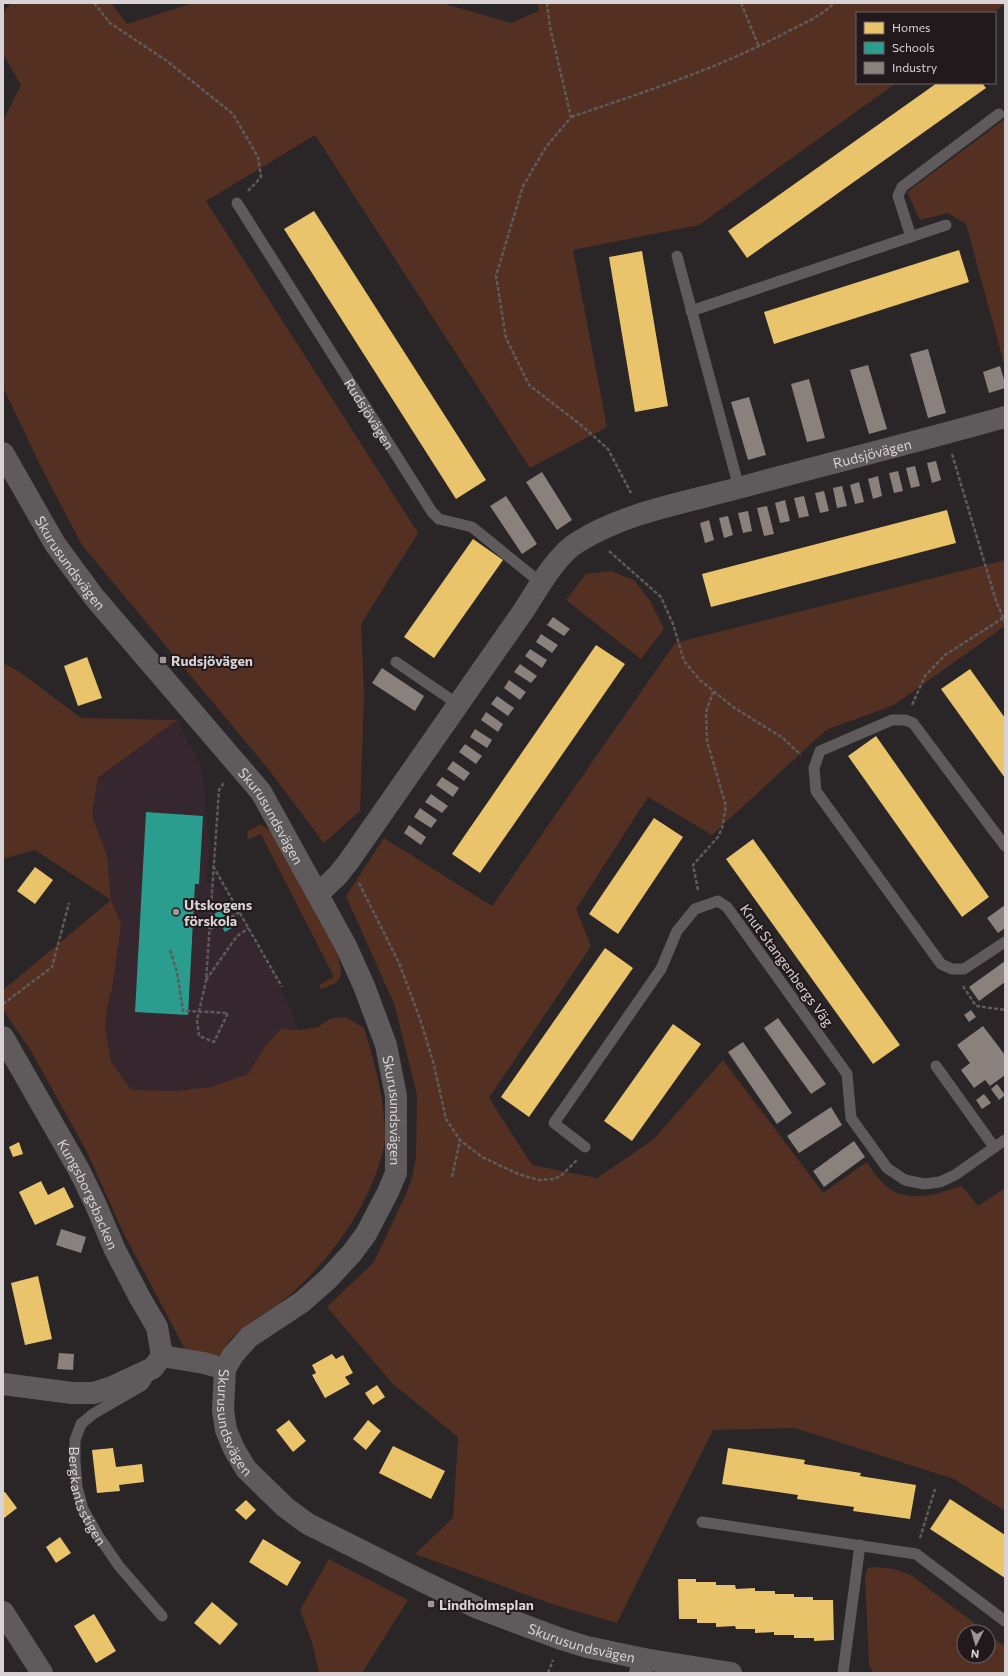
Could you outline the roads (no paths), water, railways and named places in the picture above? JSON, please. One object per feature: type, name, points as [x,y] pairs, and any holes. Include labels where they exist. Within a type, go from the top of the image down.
[{"type":"street","name":"Rudsjövägen","points":[[318,894],[338,875],[458,706],[542,583],[560,558],[577,542],[623,519],[1005,417]]},
{"type":"street","name":"Skurusundsvägen","points":[[3,453],[55,544],[94,597],[261,792],[346,946],[364,986],[386,1045],[396,1096],[396,1173],[388,1192],[366,1234],[352,1253],[328,1279],[302,1302],[249,1337],[233,1355],[225,1369],[223,1410],[226,1430],[234,1449],[246,1469],[285,1507],[308,1524],[478,1608],[561,1639],[642,1666],[731,1673]]},
{"type":"street","name":"Kungsborgsbacken","points":[[3,1037],[67,1149],[95,1203],[115,1250],[157,1327],[157,1362]]},
{"type":"street","points":[[3,1384],[72,1393],[94,1393],[112,1387],[157,1362],[204,1363],[225,1369]]},
{"type":"street","points":[[3,1612],[42,1673]]},
{"type":"lane","points":[[911,237],[898,196],[902,188],[999,114]]},
{"type":"lane","name":"Rudsjövägen","points":[[237,203],[432,512],[439,519],[472,527],[542,583]]},
{"type":"lane","points":[[692,311],[946,225]]},
{"type":"lane","points":[[677,256],[739,488]]},
{"type":"lane","points":[[396,662],[458,706]]},
{"type":"lane","points":[[1005,846],[913,723],[905,720],[892,720],[820,751],[814,768],[816,791],[941,964],[952,969],[964,969],[1005,942]]},
{"type":"lane","name":"Knut Stangenbergs Väg","points":[[585,1147],[554,1123],[661,969],[677,931],[695,909],[718,901],[726,908],[848,1074],[848,1092],[851,1118],[887,1168],[904,1180],[924,1184],[940,1182],[955,1175],[1005,1140]]},
{"type":"lane","points":[[936,1066],[994,1147]]},
{"type":"lane","name":"Bergkantsstigen","points":[[157,1362],[143,1385],[93,1414],[81,1424],[75,1440],[75,1461],[77,1487],[83,1509],[99,1537],[119,1566],[162,1616]]},
{"type":"lane","points":[[702,1522],[916,1554],[1005,1621]]},
{"type":"lane","points":[[843,1673],[860,1545]]},
{"type":"place","name":"Rudsjövägen","points":[[163,660]]},
{"type":"place","name":"Utskogens förskola","points":[[176,912]]},
{"type":"place","name":"Lindholmsplan","points":[[431,1604]]}]
